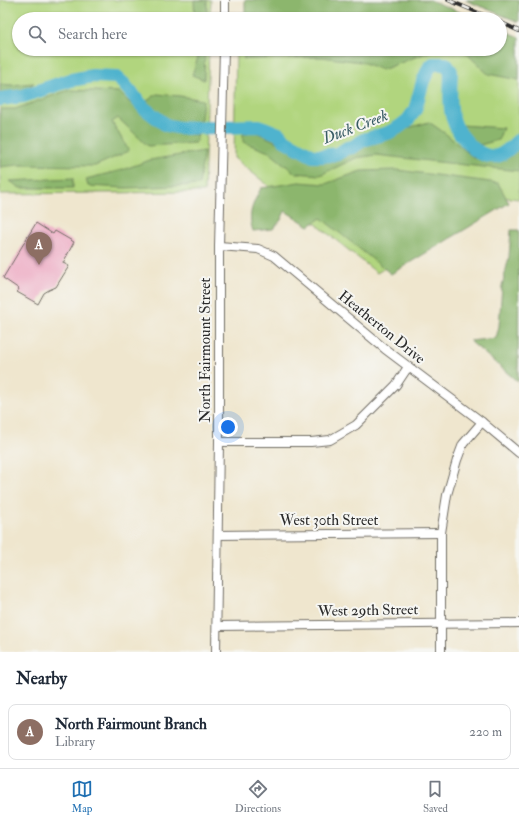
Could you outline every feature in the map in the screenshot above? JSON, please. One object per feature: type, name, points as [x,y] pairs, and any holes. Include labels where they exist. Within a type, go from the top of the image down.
[{"type":"street","points":[[225,0],[225,12]]},
{"type":"street","name":"North Fairmount Street","points":[[216,652],[219,442],[219,246],[224,56]]},
{"type":"street","name":"Heatherton Drive","points":[[219,246],[258,249],[274,256],[351,322],[482,422],[519,453]]},
{"type":"street","points":[[219,442],[311,442],[330,440],[356,425],[396,385],[408,367]]},
{"type":"street","points":[[442,652],[441,533],[447,494],[457,460],[464,444],[482,422]]},
{"type":"street","name":"West 30th Street","points":[[218,535],[441,533]]},
{"type":"street","name":"West 29th Street","points":[[217,626],[519,623]]},
{"type":"green space","points":[[0,0],[211,0],[210,12],[12,12],[12,56],[209,56],[204,192],[0,194]]},
{"type":"green space","points":[[194,0],[207,0],[207,12],[195,12]]},
{"type":"green space","points":[[245,0],[430,0],[460,12],[245,12]]},
{"type":"green space","points":[[465,0],[519,0],[519,22],[507,17],[507,12],[494,12]]},
{"type":"green space","points":[[507,32],[519,37],[519,80],[488,74],[469,56],[507,56]]},
{"type":"green space","points":[[507,49],[519,49],[519,199],[500,197],[377,273],[234,158],[236,56],[507,56]]},
{"type":"green space","points":[[205,56],[204,80],[192,75],[198,57]]},
{"type":"green space","points":[[244,56],[418,56],[382,70],[362,62],[321,57],[244,59]]},
{"type":"green space","points":[[34,83],[22,92],[0,95],[0,84],[11,85]]},
{"type":"green space","points":[[69,90],[119,92],[128,101],[169,132],[198,135],[195,143],[148,146],[118,118],[112,122],[129,151],[95,166],[18,165],[0,167],[0,109],[15,109]]},
{"type":"green space","points":[[157,94],[203,100],[201,119],[190,124],[180,124],[169,121],[154,110],[147,101]]},
{"type":"green space","points":[[429,122],[446,134],[474,158],[500,159],[519,146],[519,171],[376,155],[356,158],[320,175],[295,173],[269,152],[243,142],[243,134],[254,131],[300,153],[325,153],[363,144],[397,131]]},
{"type":"green space","points":[[461,125],[503,128],[498,140],[480,145],[464,135]]},
{"type":"green space","points":[[204,151],[199,185],[126,188],[88,186],[86,179],[122,170],[150,160]]},
{"type":"green space","points":[[397,170],[498,183],[509,203],[391,274],[321,218],[309,226],[285,211],[281,220],[273,229],[253,231],[251,225],[251,214],[253,204],[261,188],[299,182],[325,184],[361,171]]},
{"type":"green space","points":[[73,178],[73,188],[20,188],[10,181]]},
{"type":"green space","points":[[511,230],[519,230],[518,382],[470,341],[496,338],[499,326],[502,286],[509,257]]},
{"type":"building","points":[[36,223],[53,234],[55,231],[74,242],[63,263],[69,266],[56,287],[44,293],[38,304],[17,292],[19,289],[3,278]]},
{"type":"waterway","name":"Duck Creek","points":[[0,99],[23,96],[71,80],[93,76],[116,77],[144,108],[166,125],[180,128],[259,126],[279,134],[284,140],[313,156],[322,156],[338,154],[347,148],[353,147],[363,140],[388,133],[399,127],[408,120],[415,110],[423,81],[429,68],[433,64],[446,64],[451,71],[450,104],[454,123],[465,140],[477,151],[493,156],[503,154],[519,140]]},
{"type":"railway","points":[[448,0],[476,12]]},
{"type":"railway","points":[[507,25],[519,31]]},
{"type":"place","name":"North Fairmount Branch","points":[[39,265]]}]
